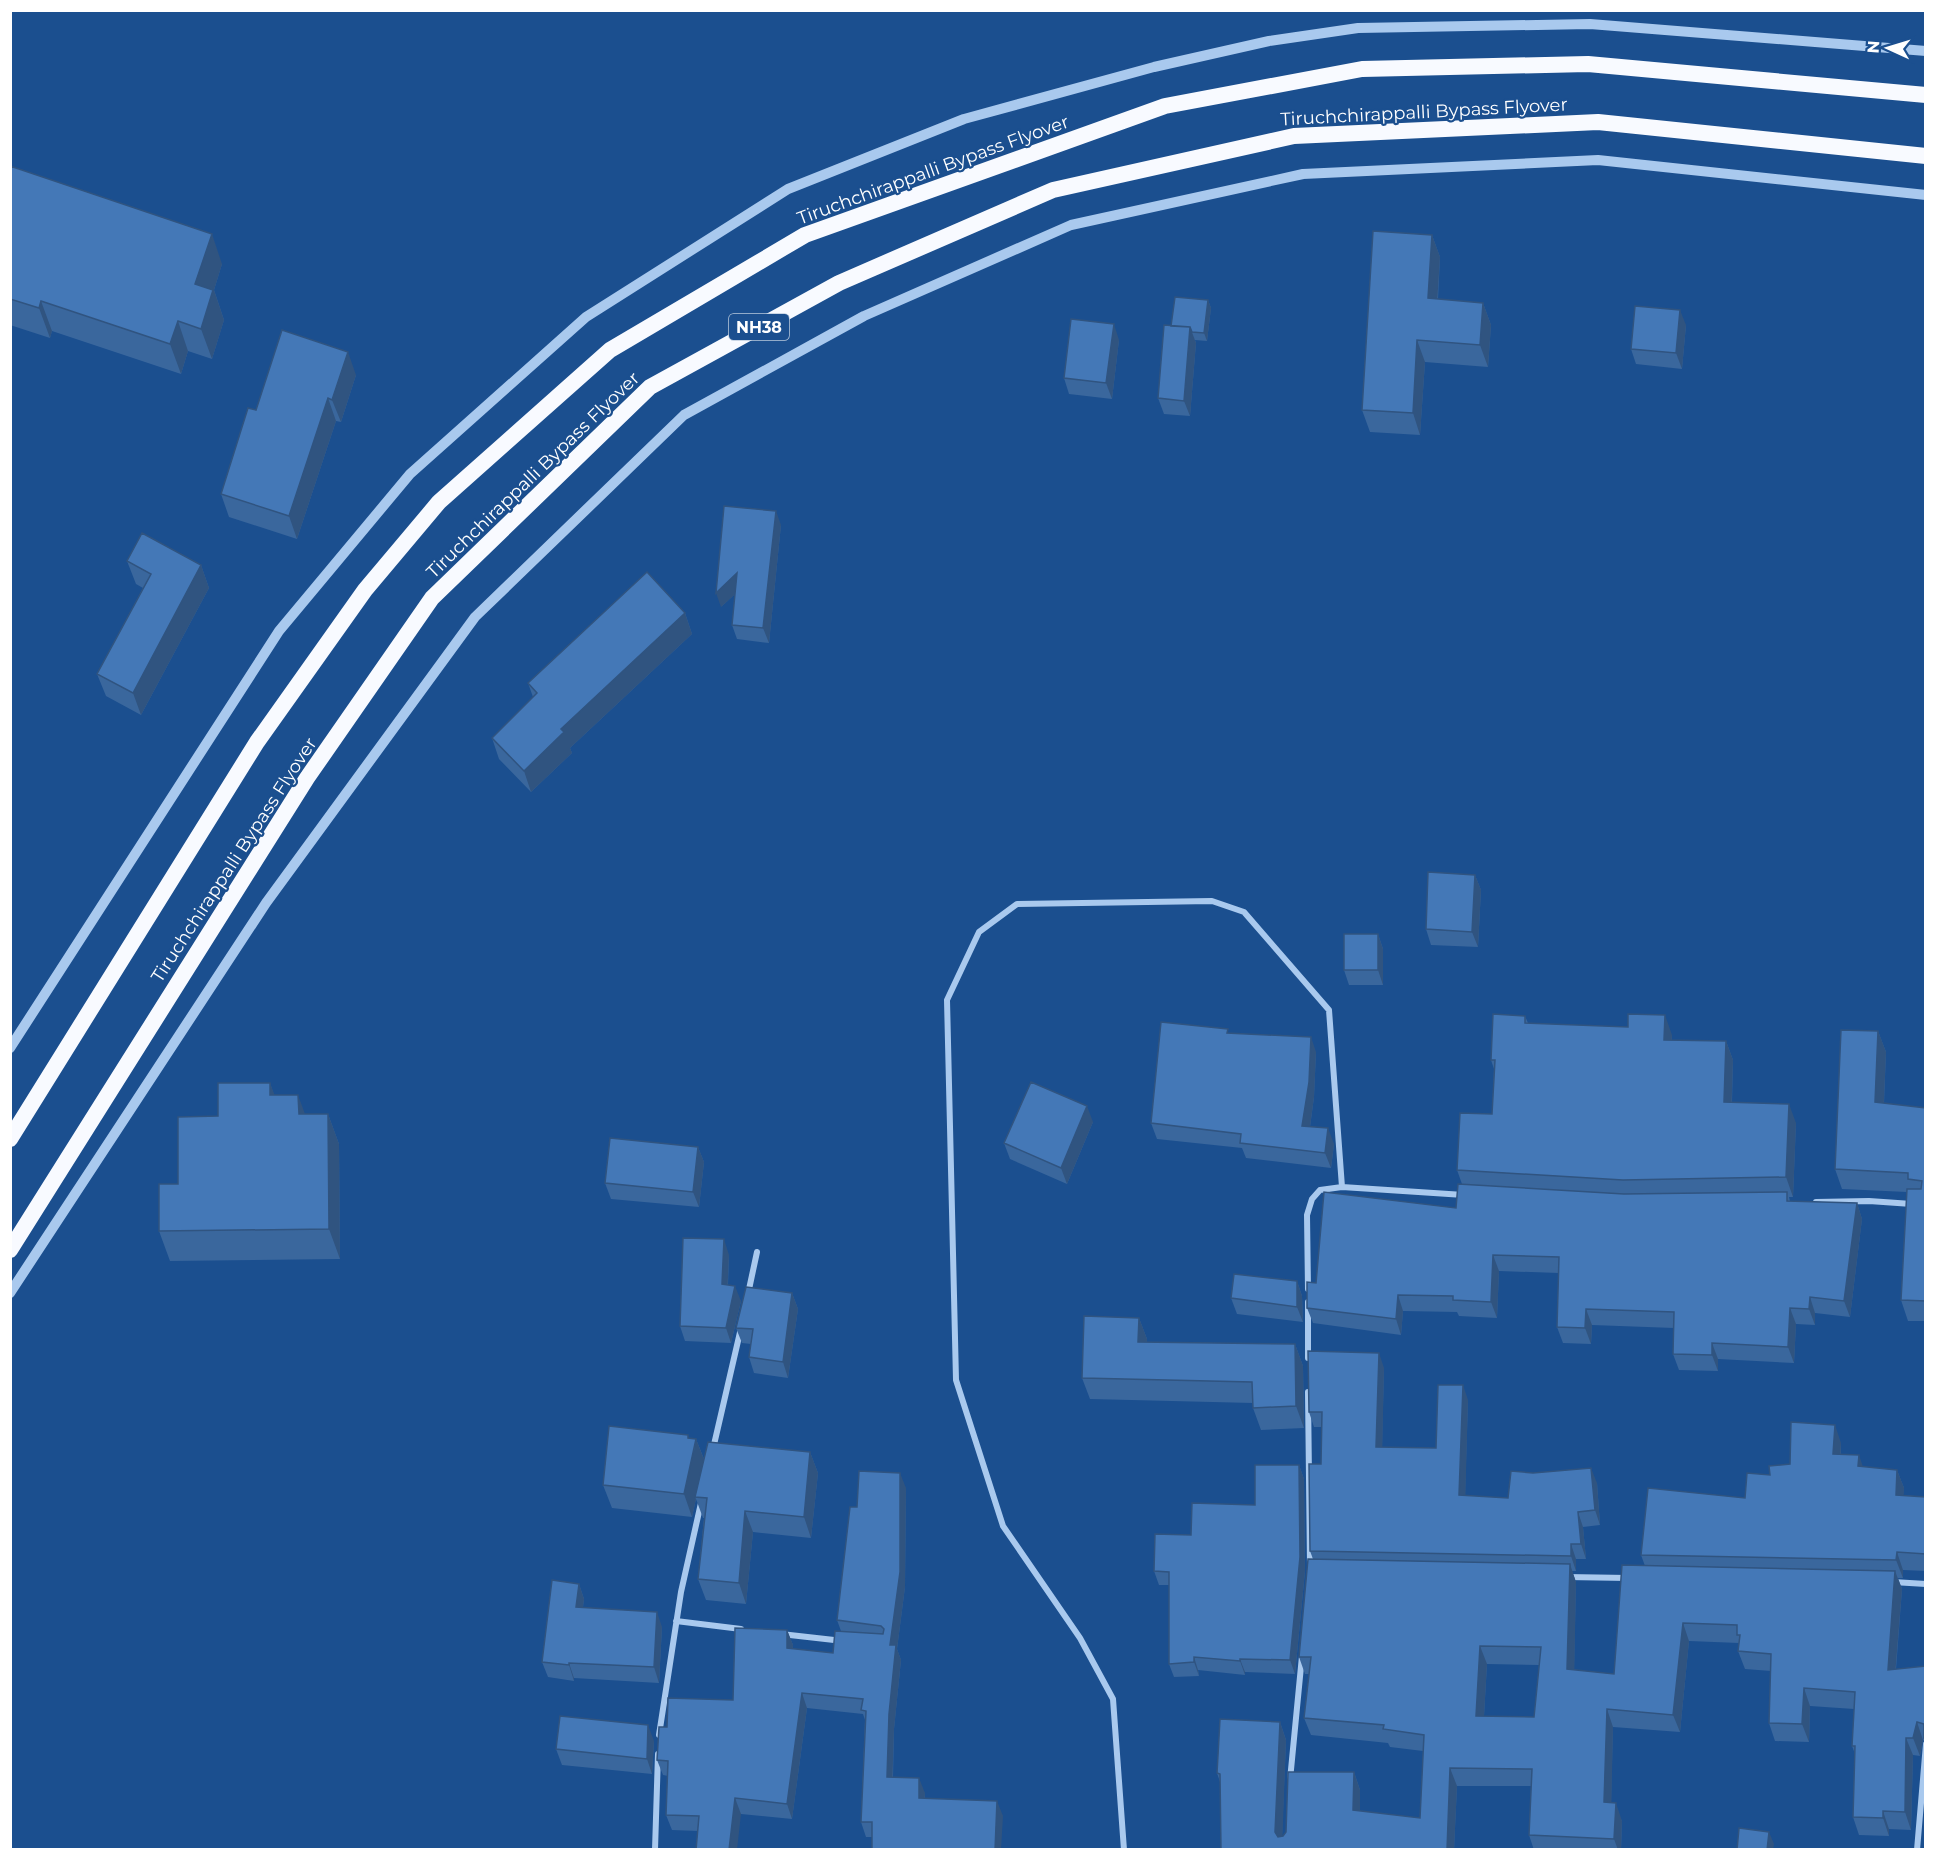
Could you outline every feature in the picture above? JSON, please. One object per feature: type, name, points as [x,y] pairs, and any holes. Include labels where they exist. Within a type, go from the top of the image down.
[{"type":"highway","name":"Tiruchchirappalli Bypass Flyover","points":[[10,1139],[257,742],[365,590],[439,502],[610,350],[805,236],[1165,106],[1362,69],[1588,64],[1926,95]]},
{"type":"highway","name":"Tiruchchirappalli Bypass Flyover","points":[[10,1250],[307,778],[432,598],[650,387],[838,283],[1053,190],[1294,136],[1599,122],[1926,156]]},
{"type":"street","points":[[10,1048],[279,631],[410,474],[586,317],[788,189],[964,119],[1154,67],[1269,41],[1358,28],[1590,24],[1926,51]]},
{"type":"street","points":[[10,1293],[266,903],[475,617],[684,415],[864,316],[1071,225],[1303,174],[1598,160],[1926,195]]},
{"type":"street","points":[[1124,1850],[1113,1699],[1080,1638],[1003,1526],[956,1380],[947,1000],[979,932],[1017,904],[1212,901],[1244,912],[1329,1010],[1342,1187]]},
{"type":"street","points":[[1308,1370],[1307,1215],[1312,1199],[1320,1190],[1342,1187],[1469,1195]]},
{"type":"street","points":[[1809,1202],[1869,1201],[1926,1205]]},
{"type":"street","points":[[747,1298],[757,1251]]},
{"type":"street","points":[[711,1460],[742,1322]]},
{"type":"street","points":[[1308,1382],[1311,1571]]},
{"type":"street","points":[[659,1738],[676,1621],[703,1493]]},
{"type":"street","points":[[1559,1577],[1641,1578]]},
{"type":"street","points":[[1885,1582],[1926,1584]]},
{"type":"street","points":[[676,1621],[746,1629]]},
{"type":"street","points":[[769,1632],[850,1642]]},
{"type":"street","points":[[1290,1784],[1303,1643]]},
{"type":"street","points":[[1917,1850],[1926,1744]]},
{"type":"street","points":[[655,1850],[658,1749]]},
{"type":"building","points":[[10,166],[212,234],[195,284],[213,290],[201,329],[178,321],[170,344],[41,301],[39,308],[10,299]]},
{"type":"building","points":[[1373,231],[1432,235],[1428,298],[1483,303],[1480,345],[1417,340],[1413,413],[1362,410]]},
{"type":"building","points":[[1175,297],[1208,300],[1204,333],[1192,332],[1190,327],[1171,326]]},
{"type":"building","points":[[1635,306],[1680,310],[1676,353],[1631,349]]},
{"type":"building","points":[[1071,319],[1114,324],[1106,383],[1064,378]]},
{"type":"building","points":[[1164,325],[1190,327],[1184,401],[1158,398]]},
{"type":"building","points":[[282,330],[348,352],[332,400],[328,398],[289,516],[221,494],[248,408],[256,410]]},
{"type":"building","points":[[724,506],[776,511],[763,628],[732,625],[737,573],[716,593]]},
{"type":"building","points":[[142,533],[201,565],[133,693],[97,674],[151,574],[127,561]]},
{"type":"building","points":[[647,572],[685,613],[561,729],[564,732],[524,771],[492,738],[537,693],[528,683]]},
{"type":"building","points":[[1428,872],[1475,875],[1472,932],[1426,929]]},
{"type":"building","points":[[1344,934],[1378,934],[1378,970],[1344,970]]},
{"type":"building","points":[[1493,1014],[1525,1016],[1525,1023],[1628,1027],[1628,1014],[1665,1015],[1664,1040],[1726,1041],[1724,1102],[1789,1104],[1786,1177],[1623,1180],[1457,1170],[1460,1113],[1492,1114],[1495,1060],[1491,1060]]},
{"type":"building","points":[[1161,1022],[1228,1029],[1227,1033],[1311,1037],[1309,1082],[1302,1126],[1328,1128],[1325,1153],[1240,1143],[1241,1134],[1151,1123]]},
{"type":"building","points":[[1841,1030],[1878,1031],[1875,1102],[1926,1108],[1926,1301],[1901,1300],[1907,1189],[1921,1189],[1922,1181],[1908,1179],[1908,1173],[1835,1169]]},
{"type":"building","points":[[1031,1082],[1087,1106],[1061,1168],[1004,1143]]},
{"type":"building","points":[[218,1083],[270,1083],[270,1095],[298,1095],[299,1114],[328,1114],[329,1229],[159,1231],[159,1184],[178,1184],[178,1117],[218,1116]]},
{"type":"building","points":[[610,1138],[698,1147],[693,1192],[605,1183]]},
{"type":"building","points":[[1458,1184],[1624,1194],[1787,1192],[1787,1201],[1857,1203],[1844,1301],[1810,1297],[1809,1309],[1790,1308],[1788,1347],[1712,1343],[1712,1355],[1673,1354],[1674,1312],[1586,1309],[1585,1328],[1557,1327],[1559,1257],[1493,1255],[1491,1302],[1453,1300],[1453,1296],[1398,1295],[1396,1319],[1307,1308],[1307,1282],[1316,1283],[1324,1192],[1456,1208]]},
{"type":"building","points":[[683,1238],[724,1239],[722,1284],[735,1286],[726,1328],[680,1326]]},
{"type":"building","points":[[1234,1274],[1297,1281],[1297,1307],[1231,1298]]},
{"type":"building","points":[[746,1287],[792,1293],[783,1362],[749,1357],[753,1329],[736,1328]]},
{"type":"building","points":[[1084,1316],[1139,1318],[1138,1342],[1295,1344],[1296,1406],[1253,1408],[1252,1382],[1082,1378]]},
{"type":"building","points":[[1308,1351],[1379,1353],[1376,1447],[1436,1448],[1438,1385],[1463,1385],[1459,1495],[1508,1498],[1511,1471],[1533,1473],[1591,1468],[1595,1510],[1578,1512],[1581,1544],[1571,1544],[1571,1556],[1310,1551],[1309,1464],[1321,1464],[1322,1412],[1309,1412]]},
{"type":"building","points":[[1791,1422],[1835,1425],[1833,1454],[1859,1455],[1858,1466],[1897,1470],[1896,1495],[1926,1497],[1926,1554],[1897,1552],[1896,1560],[1641,1555],[1648,1488],[1745,1498],[1747,1473],[1770,1475],[1769,1466],[1790,1464]]},
{"type":"building","points":[[609,1426],[688,1435],[688,1438],[696,1439],[684,1494],[603,1485]]},
{"type":"building","points":[[708,1442],[810,1452],[804,1517],[745,1511],[739,1583],[698,1579],[707,1498],[695,1497]]},
{"type":"building","points":[[1255,1465],[1299,1465],[1300,1557],[1290,1660],[1240,1659],[1240,1661],[1194,1657],[1194,1662],[1169,1664],[1169,1572],[1154,1571],[1155,1534],[1191,1535],[1192,1503],[1255,1505]]},
{"type":"building","points":[[859,1471],[900,1473],[900,1572],[890,1645],[896,1645],[889,1714],[887,1777],[919,1778],[919,1798],[997,1801],[995,1850],[872,1850],[872,1822],[861,1822],[866,1711],[861,1710],[863,1699],[802,1693],[787,1804],[735,1798],[729,1850],[696,1850],[699,1816],[666,1815],[668,1761],[657,1760],[659,1727],[667,1727],[668,1698],[733,1700],[735,1628],[787,1630],[787,1648],[833,1653],[835,1631],[883,1634],[884,1629],[881,1626],[837,1620],[850,1507],[857,1507]]},
{"type":"building","points":[[1308,1559],[1570,1564],[1567,1669],[1614,1674],[1622,1565],[1895,1571],[1888,1670],[1926,1666],[1926,1738],[1924,1738],[1924,1724],[1917,1722],[1913,1738],[1906,1738],[1905,1812],[1883,1811],[1883,1818],[1853,1817],[1855,1746],[1852,1746],[1855,1692],[1804,1688],[1802,1724],[1769,1723],[1771,1654],[1738,1651],[1740,1635],[1737,1635],[1737,1625],[1683,1623],[1673,1715],[1607,1709],[1604,1802],[1616,1803],[1614,1839],[1529,1835],[1532,1769],[1450,1768],[1447,1850],[1221,1850],[1220,1774],[1217,1773],[1220,1719],[1280,1722],[1275,1832],[1278,1837],[1283,1836],[1286,1832],[1288,1772],[1354,1772],[1353,1810],[1420,1818],[1424,1735],[1383,1729],[1384,1725],[1304,1718],[1311,1657],[1299,1657]],"holes":[[[1480,1646],[1541,1647],[1534,1717],[1476,1716]]]},
{"type":"building","points":[[552,1580],[579,1584],[576,1607],[657,1612],[654,1667],[542,1662]]},
{"type":"building","points":[[560,1716],[648,1725],[647,1759],[556,1749]]},
{"type":"building","points":[[1739,1828],[1769,1832],[1767,1850],[1737,1850]]}]
